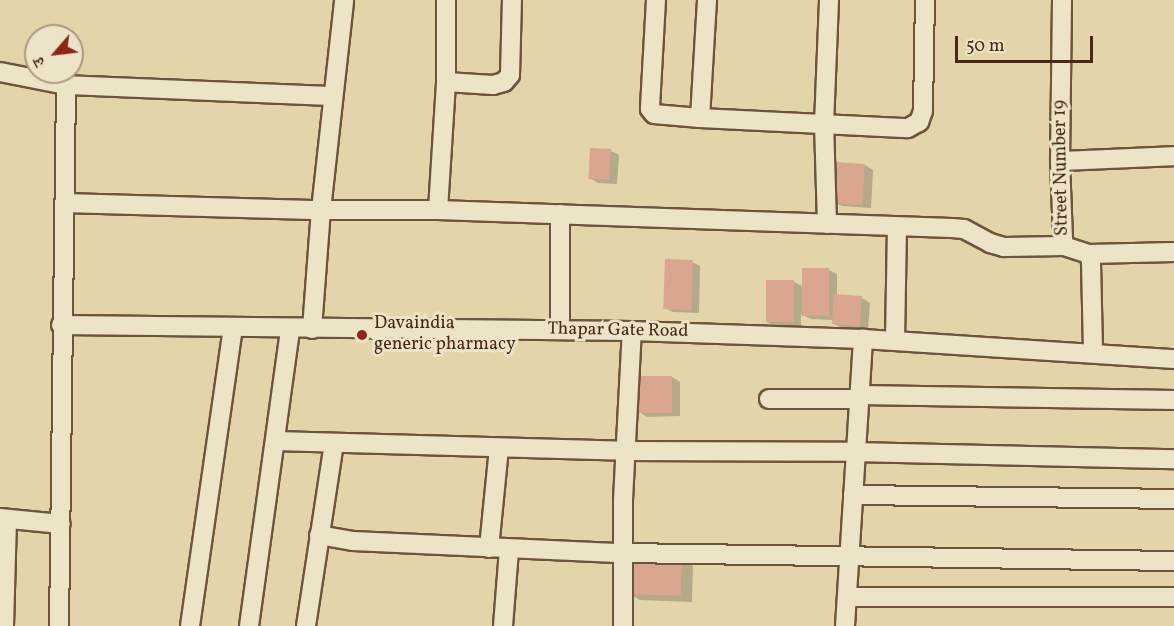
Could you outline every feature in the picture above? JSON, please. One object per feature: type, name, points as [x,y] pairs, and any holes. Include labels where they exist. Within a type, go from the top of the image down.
[{"type":"street","points":[[312,329],[321,210],[344,0]]},
{"type":"street","points":[[438,210],[446,82],[446,0]]},
{"type":"street","points":[[446,82],[493,85],[504,82],[510,75],[512,0]]},
{"type":"street","points":[[656,0],[650,109],[654,114],[908,128],[919,122],[923,111],[925,0]]},
{"type":"street","points":[[700,118],[706,0]]},
{"type":"street","points":[[827,224],[824,124],[829,0]]},
{"type":"street","name":"Street Number 19","points":[[1062,0],[1060,161],[1064,246],[1089,254],[1093,353]]},
{"type":"street","points":[[0,72],[66,85],[333,96]]},
{"type":"street","points":[[59,626],[61,325],[66,85]]},
{"type":"street","points":[[1060,161],[1174,156]]},
{"type":"street","points":[[64,203],[321,210],[438,210],[964,229],[990,243],[1004,247],[1064,246]]},
{"type":"street","points":[[560,214],[560,330]]},
{"type":"street","points":[[895,341],[897,228]]},
{"type":"street","points":[[1089,254],[1174,252]]},
{"type":"street","name":"Thapar Gate Road","points":[[61,325],[632,331],[862,339],[1174,359]]},
{"type":"street","points":[[190,626],[233,328]]},
{"type":"street","points":[[249,626],[290,329]]},
{"type":"street","points":[[623,626],[624,451],[632,331]]},
{"type":"street","points":[[845,626],[862,339]]},
{"type":"street","points":[[770,399],[859,397],[1174,400]]},
{"type":"street","points":[[275,441],[624,451],[854,452],[1174,459]]},
{"type":"street","points":[[306,626],[333,443]]},
{"type":"street","points":[[489,548],[499,448]]},
{"type":"street","points":[[853,495],[1174,499]]},
{"type":"street","points":[[4,626],[3,519],[61,524]]},
{"type":"street","points":[[319,535],[353,541],[622,553],[1174,561]]},
{"type":"street","points":[[503,626],[509,549]]},
{"type":"street","points":[[847,597],[1174,597]]},
{"type":"building","points":[[590,148],[611,149],[609,180],[588,179]]},
{"type":"building","points":[[835,162],[865,164],[862,205],[832,203]]},
{"type":"building","points":[[665,259],[693,260],[691,310],[663,309]]},
{"type":"building","points":[[802,268],[829,268],[829,316],[802,316]]},
{"type":"building","points":[[766,280],[794,280],[794,322],[766,322]]},
{"type":"building","points":[[834,294],[862,296],[860,326],[832,324]]},
{"type":"building","points":[[637,376],[672,376],[672,413],[637,413]]},
{"type":"building","points":[[628,555],[682,557],[681,596],[627,594]]},
{"type":"place","name":"Davaindia generic pharmacy","points":[[362,335]]}]
